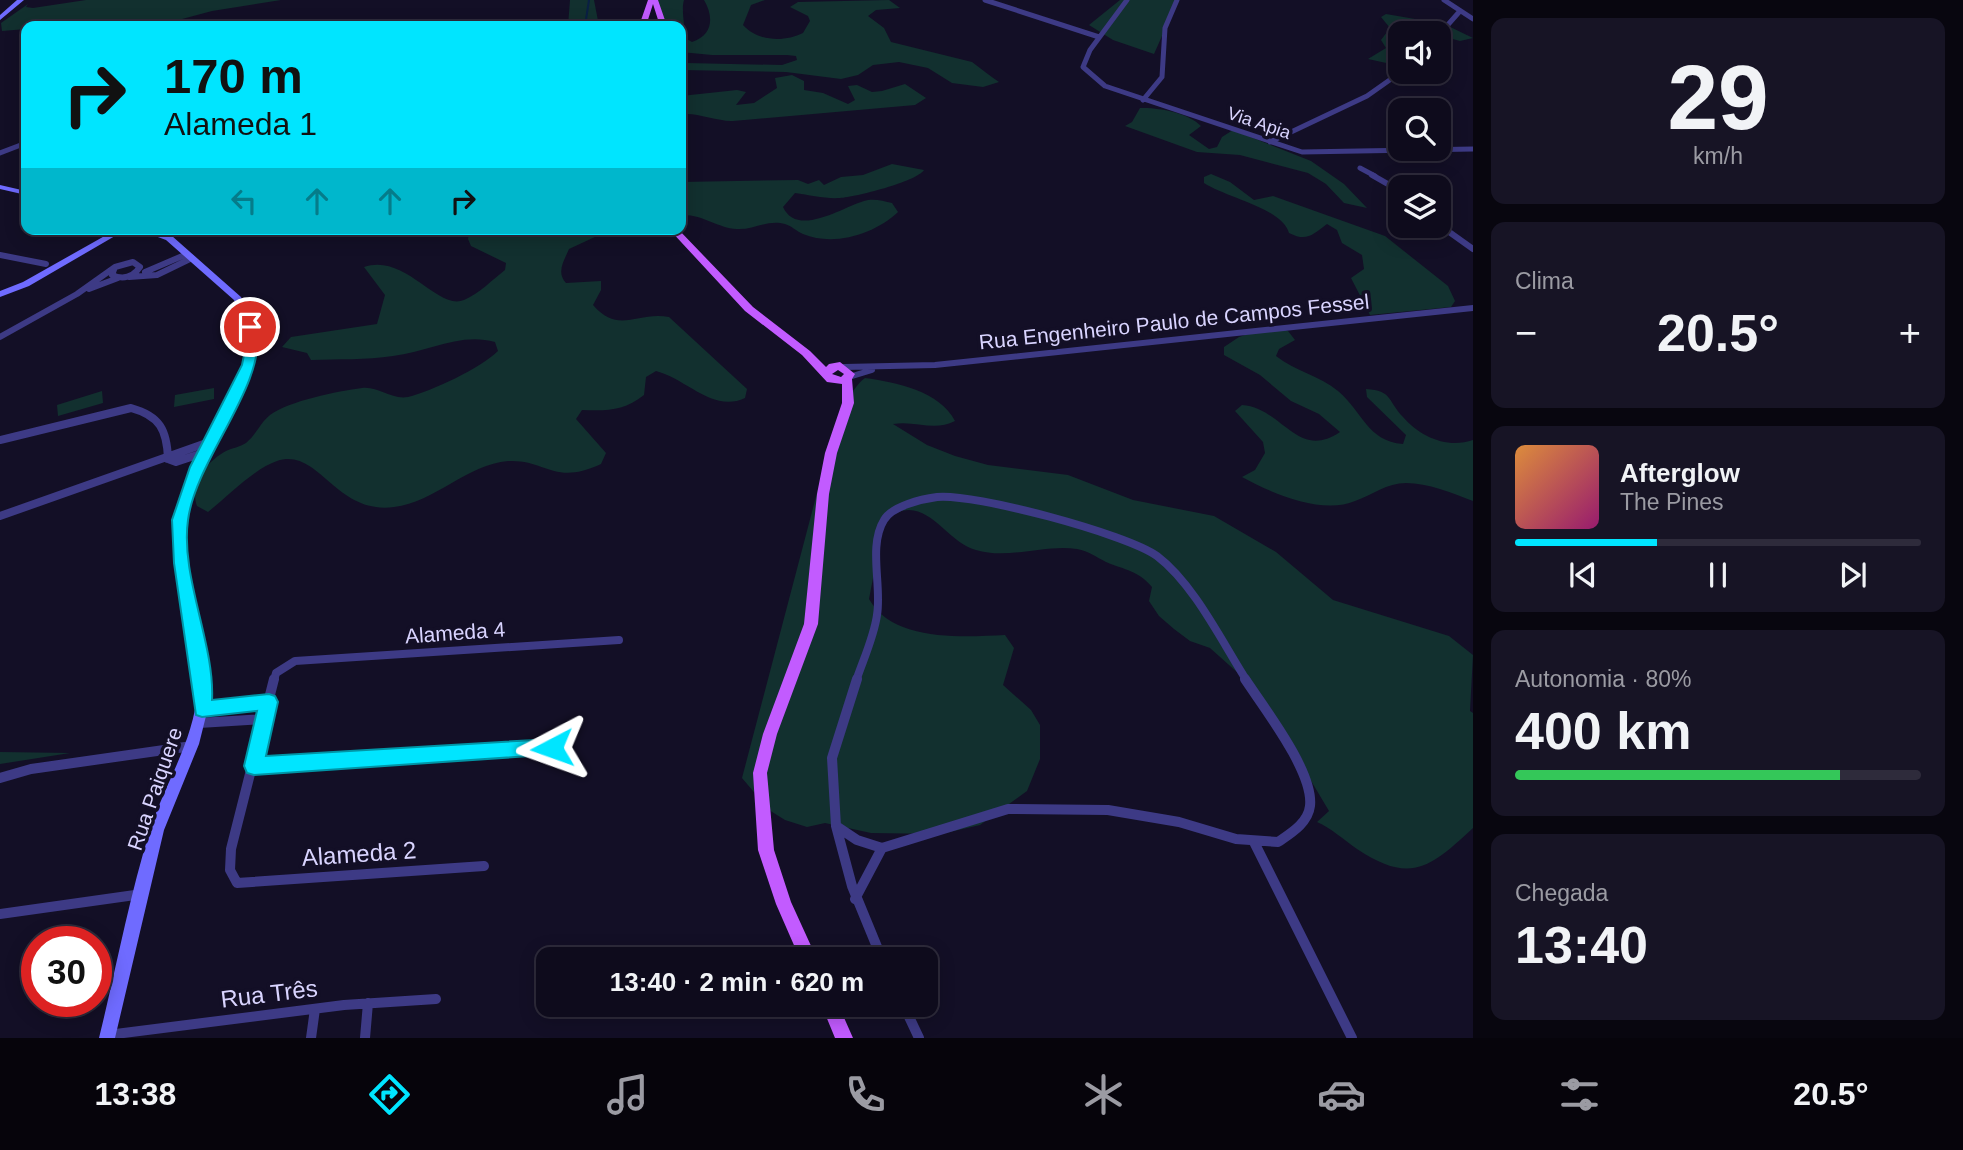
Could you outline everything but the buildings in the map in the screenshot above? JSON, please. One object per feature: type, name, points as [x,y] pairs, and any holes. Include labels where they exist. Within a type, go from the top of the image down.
[{"type":"main road","points":[[644,21],[653,0]]},
{"type":"main road","points":[[653,0],[662,21]]},
{"type":"main road","points":[[678,235],[730,292],[806,353],[839,374],[849,397],[823,494],[811,624],[770,734],[760,773],[766,850],[784,904],[804,947]]},
{"type":"main road","points":[[835,1017],[844,1038]]},
{"type":"street","points":[[0,18],[22,0]]},
{"type":"street","points":[[985,0],[1099,37],[1127,0]]},
{"type":"street","points":[[1143,100],[1163,77],[1162,37],[1167,16],[1177,0]]},
{"type":"street","points":[[1444,0],[1473,19]]},
{"type":"street","points":[[1451,21],[1460,11]]},
{"type":"street","name":"Via Apia","points":[[1099,37],[1083,66],[1087,73],[1105,86],[1270,142],[1307,152],[1473,149]]},
{"type":"street","points":[[1270,142],[1367,96],[1388,81]]},
{"type":"street","points":[[0,153],[21,145]]},
{"type":"street","points":[[1360,168],[1388,184]]},
{"type":"street","points":[[0,187],[21,191]]},
{"type":"street","points":[[1451,233],[1473,249]]},
{"type":"street","points":[[0,288],[98,235]]},
{"type":"street","points":[[0,294],[26,284],[112,235]]},
{"type":"street","name":"Rua Paiquere","points":[[107,1037],[158,828],[192,746],[202,709],[204,689],[179,538],[186,495],[248,365],[253,345],[243,306],[190,256],[163,235]]},
{"type":"street","points":[[0,255],[47,264]]},
{"type":"street","points":[[129,276],[139,270],[154,270],[190,256]]},
{"type":"street","points":[[77,294],[118,278],[157,275],[190,256]]},
{"type":"street","points":[[0,337],[77,294],[115,267],[133,262],[139,265],[139,270]]},
{"type":"street","points":[[115,267],[112,275],[118,278]]},
{"type":"street","name":"Rua Engenheiro Paulo de Campos Fessel","points":[[839,374],[1473,308]]},
{"type":"street","points":[[0,440],[96,414],[131,408],[148,412],[158,419],[166,436],[168,459]]},
{"type":"street","points":[[0,516],[168,459],[176,462],[209,447]]},
{"type":"street","points":[[835,825],[857,840],[882,848],[1008,809],[1108,810],[1179,822],[1254,842],[1278,842],[1292,832],[1309,813],[1310,792],[1278,730],[1183,582],[1158,557],[1134,542],[1078,525],[982,502],[938,497],[899,508],[884,519],[878,542],[877,615],[832,758],[830,807],[855,899],[877,947]]},
{"type":"street","name":"Alameda 4","points":[[269,702],[276,673],[295,661],[619,640]]},
{"type":"street","points":[[202,709],[269,702],[254,766],[552,748]]},
{"type":"street","points":[[199,723],[265,719]]},
{"type":"street","points":[[0,778],[31,769],[192,746]]},
{"type":"street","name":"Alameda 2","points":[[254,766],[231,849],[230,870],[237,883],[484,866]]},
{"type":"street","points":[[1254,842],[1290,919],[1352,1038]]},
{"type":"street","points":[[855,899],[882,848]]},
{"type":"street","points":[[0,914],[142,894]]},
{"type":"street","name":"Rua Três","points":[[107,1037],[315,1009],[436,999]]},
{"type":"street","points":[[365,1038],[368,1003]]},
{"type":"street","points":[[311,1038],[315,1009]]},
{"type":"street","points":[[909,1017],[919,1038]]},
{"type":"green space","points":[[86,0],[281,0],[212,11],[175,21],[21,21],[21,29],[2,31],[1,23],[28,4],[26,7]]},
{"type":"green space","points":[[570,0],[594,0],[598,21],[568,21]]},
{"type":"green space","points":[[655,0],[684,0],[684,21],[659,21]]},
{"type":"green space","points":[[704,0],[765,0],[751,5],[743,25],[756,35],[780,39],[803,33],[810,21],[808,16],[790,7],[798,2],[889,0],[900,8],[876,10],[868,16],[884,28],[891,42],[972,62],[999,82],[983,87],[952,83],[928,68],[899,62],[873,65],[858,75],[841,79],[786,72],[686,70],[686,63],[782,65],[797,60],[796,56],[787,55],[686,52],[686,39],[692,42],[699,39],[710,25]]},
{"type":"green space","points":[[1120,0],[1178,0],[1154,54],[1113,40],[1089,25]]},
{"type":"green space","points":[[1386,14],[1427,21],[1388,21],[1388,26],[1381,17]]},
{"type":"green space","points":[[1451,27],[1473,38],[1460,41],[1451,38]]},
{"type":"green space","points":[[1388,31],[1388,63],[1368,59],[1386,48],[1381,40]]},
{"type":"green space","points":[[792,75],[804,81],[804,90],[823,93],[848,104],[855,100],[848,86],[857,85],[872,92],[905,84],[926,98],[915,105],[733,121],[686,114],[686,95],[737,90],[746,92],[736,105],[754,103],[777,88],[775,78]]},
{"type":"green space","points":[[1140,108],[1173,112],[1196,121],[1201,126],[1189,135],[1209,149],[1217,147],[1222,137],[1233,130],[1311,161],[1344,184],[1367,208],[1344,203],[1326,184],[1308,173],[1240,155],[1197,152],[1125,126],[1132,122]]},
{"type":"green space","points":[[892,164],[924,170],[898,184],[848,197],[829,198],[795,193],[783,207],[790,216],[799,220],[821,218],[867,200],[892,203],[898,212],[878,227],[841,239],[815,238],[779,223],[737,229],[686,215],[686,182],[798,180],[808,184],[819,180],[824,185],[841,177],[863,175]]},
{"type":"green space","points":[[1211,174],[1230,182],[1254,200],[1273,196],[1385,236],[1448,286],[1455,301],[1451,307],[1370,315],[1351,278],[1364,269],[1362,255],[1342,243],[1337,230],[1327,224],[1305,237],[1295,236],[1265,210],[1204,183],[1204,177]]},
{"type":"green space","points":[[469,235],[599,235],[569,249],[561,271],[566,283],[601,281],[601,290],[593,305],[611,319],[669,317],[747,389],[745,398],[722,401],[711,398],[656,371],[646,377],[644,395],[629,404],[607,410],[582,410],[576,419],[606,453],[601,464],[585,470],[561,472],[521,461],[508,461],[479,469],[409,504],[374,507],[357,501],[305,463],[292,459],[277,461],[260,470],[208,512],[197,506],[195,490],[206,467],[226,451],[246,443],[267,418],[278,410],[314,397],[362,388],[374,389],[396,397],[408,397],[456,378],[498,351],[495,342],[469,339],[393,356],[311,360],[307,353],[282,347],[291,337],[377,324],[385,295],[364,267],[379,265],[394,268],[443,298],[454,301],[464,300],[475,294],[505,270],[506,263],[471,246]]},
{"type":"green space","points":[[1273,326],[1288,331],[1295,340],[1279,349],[1276,356],[1338,391],[1381,437],[1403,444],[1406,435],[1367,397],[1366,389],[1389,397],[1410,424],[1426,435],[1444,442],[1473,440],[1473,501],[1431,487],[1406,483],[1386,487],[1342,505],[1312,504],[1282,495],[1242,477],[1255,470],[1265,453],[1263,442],[1235,411],[1242,405],[1269,415],[1301,437],[1325,439],[1340,432],[1319,414],[1291,401],[1260,375],[1224,355],[1224,347],[1239,337]]},
{"type":"green space","points":[[865,378],[916,390],[939,402],[948,411],[955,421],[940,426],[893,424],[927,445],[988,465],[1068,475],[1133,500],[1214,516],[1276,552],[1333,600],[1449,636],[1473,655],[1470,711],[1473,713],[1473,828],[1445,853],[1420,867],[1392,866],[1376,860],[1317,822],[1329,811],[1257,690],[1210,648],[1190,641],[1159,616],[1149,601],[1152,587],[1142,577],[1077,549],[1052,548],[1014,553],[976,550],[964,545],[922,513],[911,510],[898,512],[884,521],[869,599],[880,613],[911,630],[949,636],[1005,635],[1014,648],[1003,685],[1031,710],[1040,725],[1040,759],[1027,791],[980,825],[941,834],[871,833],[825,823],[807,827],[785,820],[769,810],[742,778],[832,433],[853,391]]},
{"type":"green space","points":[[214,388],[214,399],[174,407],[175,395]]},
{"type":"green space","points":[[102,391],[103,403],[58,416],[57,405]]},
{"type":"green space","points":[[0,752],[70,753],[0,764]]},
{"type":"waterway","points":[[586,21],[589,0]]},
{"type":"route","points":[[250,327],[253,345],[248,365],[198,467],[186,495],[180,520],[182,563],[204,689],[202,709],[269,702],[254,766],[552,748]]}]
